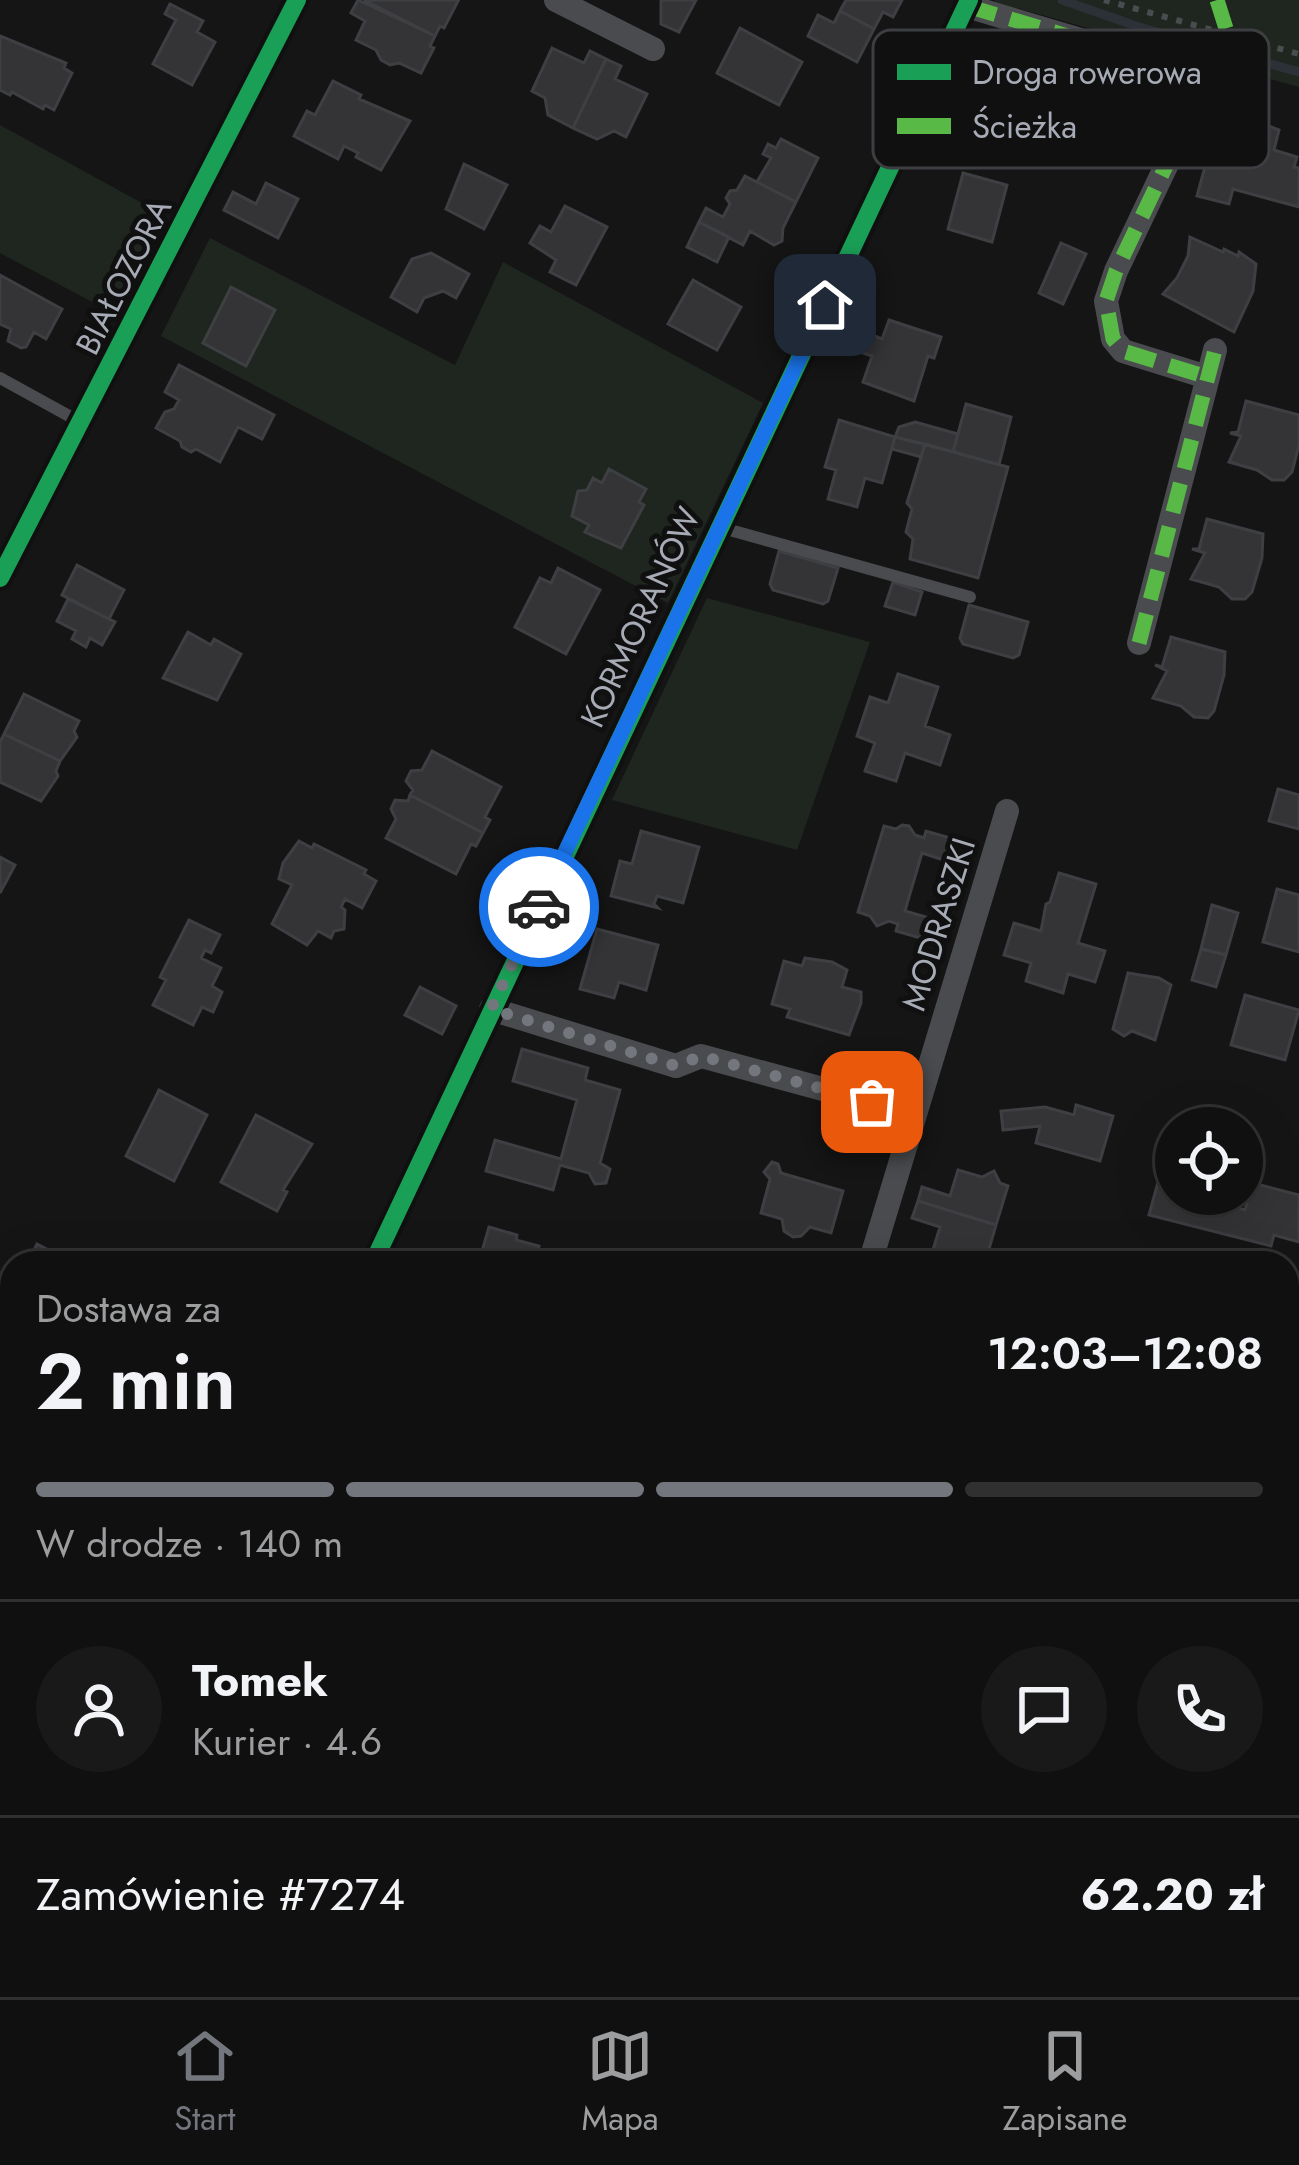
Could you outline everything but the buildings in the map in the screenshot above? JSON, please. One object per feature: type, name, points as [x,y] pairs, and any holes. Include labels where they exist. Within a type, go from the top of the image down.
[{"type":"street","name":"BIAŁOZORA","points":[[0,578],[297,0]]},
{"type":"street","points":[[556,0],[653,50]]},
{"type":"street","points":[[968,3],[1053,30]]},
{"type":"street","name":"KORMORANÓW","points":[[380,1251],[889,168]]},
{"type":"street","points":[[1166,168],[1106,301],[1113,339],[1124,350],[1208,377]]},
{"type":"street","points":[[1139,643],[1215,350]]},
{"type":"street","name":"MODRASZKI","points":[[874,1251],[1006,811]]},
{"type":"street","points":[[491,1009],[676,1066],[701,1056],[915,1114]]},
{"type":"lane","points":[[0,378],[81,422]]},
{"type":"lane","points":[[719,526],[970,597]]},
{"type":"path","points":[[1104,0],[1212,30]]},
{"type":"path","points":[[1269,46],[1299,54]]},
{"type":"shaded area","points":[[1299,0],[1299,87],[1269,79],[1269,30],[1095,30],[995,2]]},
{"type":"shaded area","points":[[0,125],[160,213],[111,312],[0,253]]},
{"type":"shaded area","points":[[210,238],[455,365],[503,262],[763,403],[668,603],[161,336]]},
{"type":"shaded area","points":[[707,598],[870,642],[797,850],[612,800]]},
{"type":"waterway","points":[[1062,0],[1150,30]]},
{"type":"waterway","points":[[1269,64],[1299,72]]},
{"type":"marked path","points":[[1217,0],[1226,30]]},
{"type":"marked path","points":[[967,6],[1047,30]]},
{"type":"marked path","points":[[1165,168],[1106,301],[1113,339],[1123,351],[1207,377]]},
{"type":"marked path","points":[[1139,643],[1215,350]]},
{"type":"cycle path","points":[[0,578],[297,0]]},
{"type":"cycle path","points":[[955,30],[969,0]]},
{"type":"cycle path","points":[[379,1251],[890,168]]},
{"type":"way so far","points":[[539,907],[491,1009],[676,1066],[701,1056],[872,1102]]},
{"type":"route","points":[[539,907],[825,305]]}]
